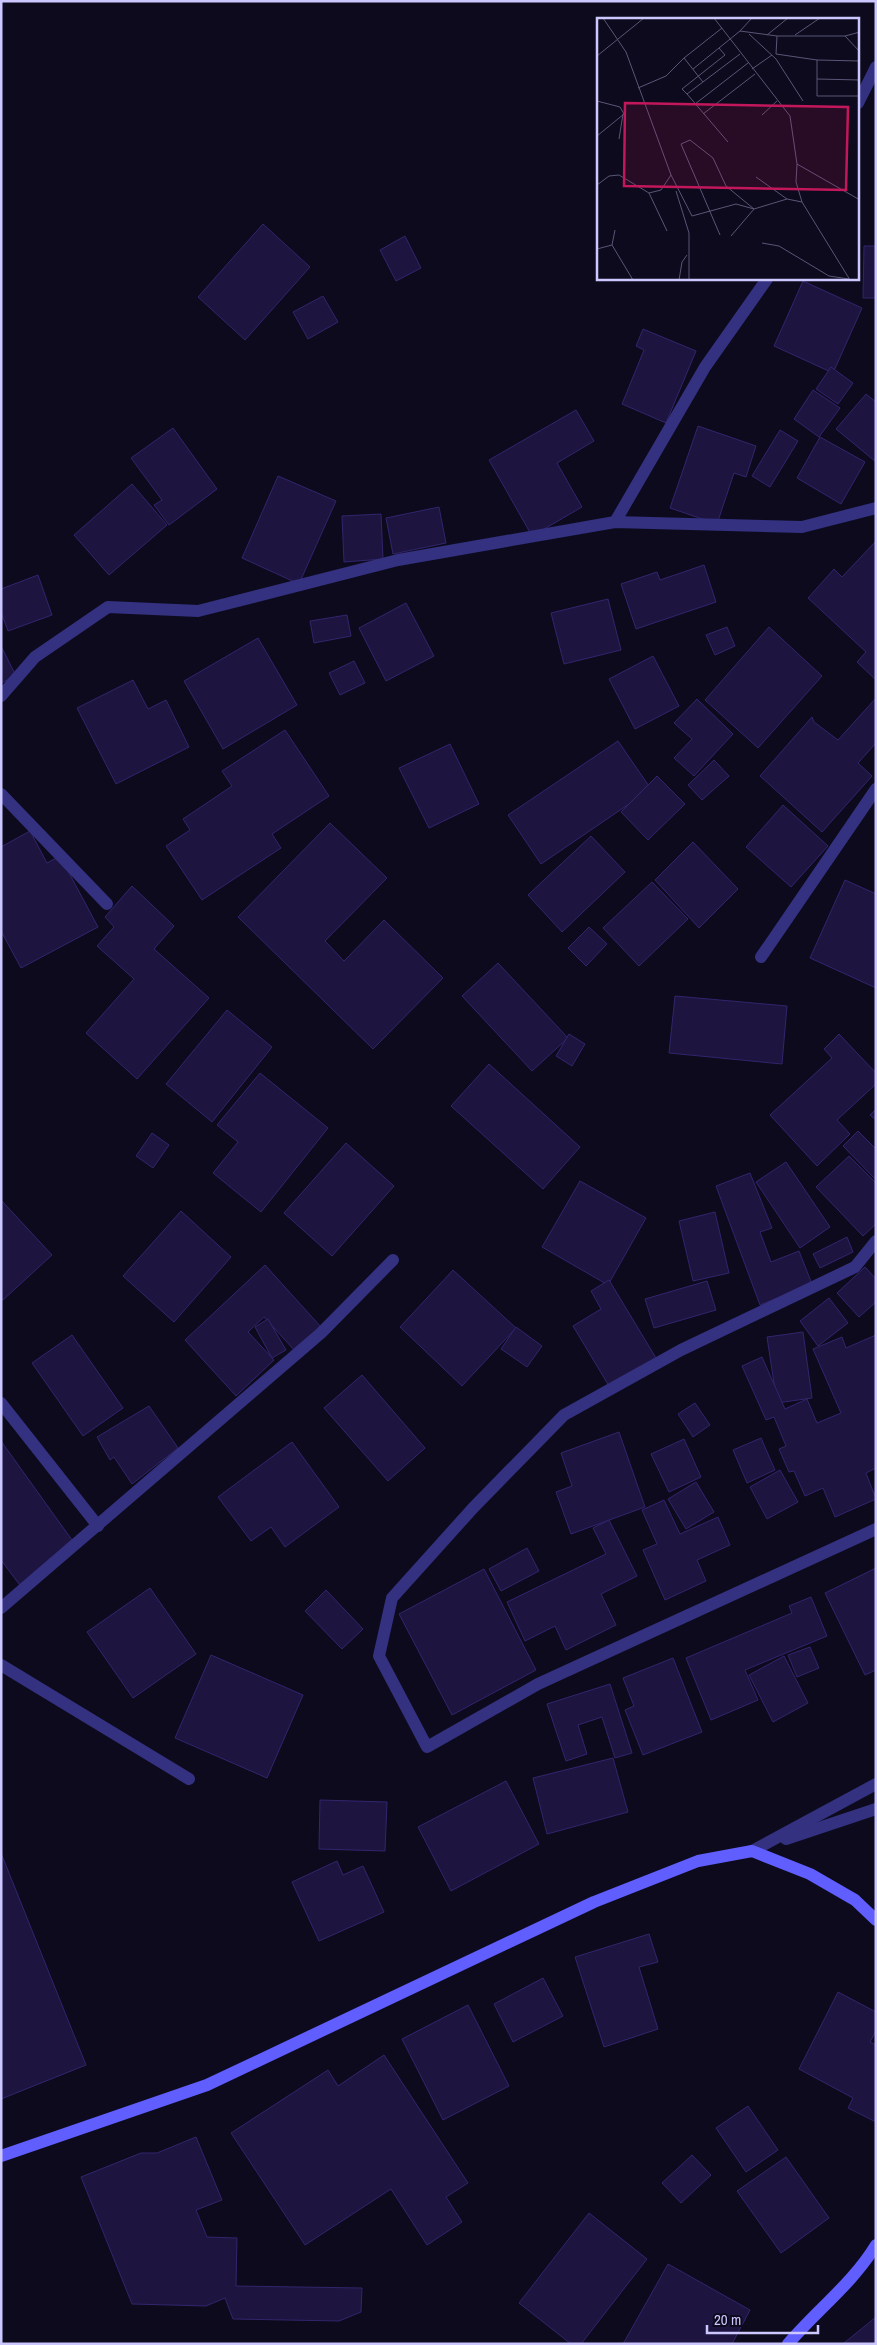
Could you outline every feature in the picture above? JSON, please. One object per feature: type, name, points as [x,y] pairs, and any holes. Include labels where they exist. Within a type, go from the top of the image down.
[{"type":"main road","points":[[1,2156],[207,2085],[594,1902],[698,1861],[752,1851],[810,1874],[855,1900],[876,1920]]},
{"type":"main road","points":[[788,2344],[812,2316],[864,2265],[876,2245]]},
{"type":"street","points":[[860,99],[876,66]]},
{"type":"street","points":[[615,522],[706,367],[766,280]]},
{"type":"street","points":[[1,696],[35,657],[108,607],[198,611],[398,560],[615,522],[802,527],[876,508]]},
{"type":"street","points":[[761,957],[876,789]]},
{"type":"street","points":[[1,794],[107,904]]},
{"type":"street","points":[[876,1241],[855,1266],[681,1350],[564,1415],[473,1508],[392,1598],[379,1656],[427,1748],[538,1684],[876,1529]]},
{"type":"street","points":[[1,1608],[321,1333],[393,1260]]},
{"type":"street","points":[[1,1403],[98,1526]]},
{"type":"street","points":[[1,1665],[189,1779]]},
{"type":"street","points":[[752,1851],[876,1784]]},
{"type":"street","points":[[752,1851],[876,1809]]},
{"type":"building","points":[[263,224],[310,267],[245,340],[198,297]]},
{"type":"building","points":[[405,236],[421,268],[396,281],[380,250]]},
{"type":"building","points":[[864,246],[876,246],[876,298],[863,298]]},
{"type":"building","points":[[803,281],[862,308],[833,373],[774,346]]},
{"type":"building","points":[[323,296],[338,322],[308,339],[293,312]]},
{"type":"building","points":[[643,329],[696,351],[666,423],[622,404],[644,350],[636,346]]},
{"type":"building","points":[[831,367],[853,383],[838,404],[816,389]]},
{"type":"building","points":[[813,390],[840,408],[819,437],[794,419]]},
{"type":"building","points":[[866,394],[876,402],[876,462],[836,429]]},
{"type":"building","points":[[576,410],[594,441],[557,463],[582,507],[532,536],[489,460]]},
{"type":"building","points":[[698,426],[756,446],[746,477],[734,473],[717,524],[670,508]]},
{"type":"building","points":[[173,428],[217,489],[169,525],[154,505],[162,500],[131,458]]},
{"type":"building","points":[[780,430],[798,441],[770,487],[752,476]]},
{"type":"building","points":[[820,437],[865,462],[841,504],[797,478]]},
{"type":"building","points":[[278,476],[336,501],[299,584],[242,558]]},
{"type":"building","points":[[132,484],[167,525],[109,575],[74,535]]},
{"type":"building","points":[[439,507],[446,543],[393,554],[386,518]]},
{"type":"building","points":[[381,514],[383,559],[344,562],[342,516]]},
{"type":"building","points":[[876,541],[876,680],[857,662],[866,652],[808,598],[834,569],[842,577]]},
{"type":"building","points":[[704,565],[716,602],[636,629],[621,584],[657,572],[660,580]]},
{"type":"building","points":[[38,575],[52,615],[8,631],[1,612],[1,589]]},
{"type":"building","points":[[608,599],[621,650],[564,664],[551,613]]},
{"type":"building","points":[[406,603],[434,656],[386,681],[359,628]]},
{"type":"building","points":[[347,615],[351,636],[314,643],[310,621]]},
{"type":"building","points":[[727,627],[735,646],[715,655],[706,635]]},
{"type":"building","points":[[769,627],[822,676],[758,748],[705,700]]},
{"type":"building","points":[[258,638],[297,705],[223,749],[184,681]]},
{"type":"building","points":[[1,646],[16,676],[1,683]]},
{"type":"building","points":[[653,656],[679,706],[635,729],[609,679]]},
{"type":"building","points":[[354,661],[365,683],[340,695],[329,673]]},
{"type":"building","points":[[133,680],[148,709],[166,700],[189,747],[116,784],[77,708]]},
{"type":"building","points":[[876,698],[876,743],[858,763],[872,776],[822,832],[760,776],[812,717],[814,722],[838,740]]},
{"type":"building","points":[[697,699],[733,734],[694,776],[674,758],[692,739],[674,723]]},
{"type":"building","points":[[285,730],[329,796],[272,834],[281,848],[202,900],[166,846],[190,830],[183,819],[232,786],[222,771]]},
{"type":"building","points":[[618,741],[651,789],[541,864],[508,815]]},
{"type":"building","points":[[450,744],[479,804],[429,828],[399,768]]},
{"type":"building","points":[[714,760],[729,776],[702,800],[688,785]]},
{"type":"building","points":[[657,776],[685,804],[648,840],[621,812]]},
{"type":"building","points":[[783,805],[828,846],[791,887],[746,847]]},
{"type":"building","points":[[330,823],[387,878],[325,941],[344,961],[384,920],[443,978],[373,1049],[238,917]]},
{"type":"building","points":[[30,831],[47,863],[60,856],[98,927],[21,968],[1,931],[1,847]]},
{"type":"building","points":[[591,836],[625,872],[562,932],[528,895]]},
{"type":"building","points":[[693,842],[738,889],[699,928],[655,880]]},
{"type":"building","points":[[845,880],[876,894],[876,988],[810,958]]},
{"type":"building","points":[[652,882],[688,919],[639,966],[603,928]]},
{"type":"building","points":[[132,886],[174,926],[154,949],[209,998],[137,1079],[86,1033],[134,979],[97,946],[114,927],[105,917]]},
{"type":"building","points":[[589,927],[607,944],[586,966],[568,948]]},
{"type":"building","points":[[498,963],[568,1038],[532,1071],[462,996]]},
{"type":"building","points":[[675,996],[787,1006],[782,1064],[669,1053]]},
{"type":"building","points":[[227,1010],[272,1047],[212,1122],[166,1084]]},
{"type":"building","points":[[569,1034],[585,1044],[572,1066],[556,1056]]},
{"type":"building","points":[[839,1034],[876,1073],[876,1084],[837,1120],[850,1134],[817,1166],[770,1115],[832,1058],[824,1049]]},
{"type":"building","points":[[489,1064],[580,1147],[543,1189],[451,1106]]},
{"type":"building","points":[[260,1073],[328,1128],[261,1212],[213,1173],[238,1142],[217,1125]]},
{"type":"building","points":[[876,1109],[876,1120],[870,1115]]},
{"type":"building","points":[[858,1131],[876,1149],[876,1180],[843,1146]]},
{"type":"building","points":[[152,1133],[169,1145],[153,1168],[136,1156]]},
{"type":"building","points":[[346,1143],[394,1186],[332,1256],[284,1213]]},
{"type":"building","points":[[849,1156],[876,1183],[876,1224],[863,1236],[816,1187]]},
{"type":"building","points":[[786,1162],[830,1227],[800,1248],[756,1182]]},
{"type":"building","points":[[750,1173],[772,1228],[760,1232],[771,1262],[799,1251],[812,1284],[760,1305],[716,1186]]},
{"type":"building","points":[[580,1181],[646,1218],[608,1285],[542,1247]]},
{"type":"building","points":[[1,1200],[52,1255],[3,1300],[1,1297]]},
{"type":"building","points":[[181,1211],[231,1257],[174,1322],[123,1276]]},
{"type":"building","points":[[715,1212],[729,1273],[693,1281],[679,1221]]},
{"type":"building","points":[[847,1237],[853,1252],[820,1268],[813,1254]]},
{"type":"building","points":[[265,1265],[321,1327],[295,1351],[264,1317],[248,1332],[274,1360],[236,1396],[185,1340]]},
{"type":"building","points":[[865,1267],[876,1279],[876,1302],[859,1317],[837,1293]]},
{"type":"building","points":[[453,1270],[516,1328],[462,1386],[400,1327]]},
{"type":"building","points":[[609,1280],[656,1358],[609,1386],[573,1326],[601,1309],[591,1291]]},
{"type":"building","points":[[707,1281],[716,1310],[654,1328],[645,1299]]},
{"type":"building","points":[[829,1298],[848,1323],[818,1346],[800,1321]]},
{"type":"building","points":[[268,1319],[286,1350],[272,1358],[255,1327]]},
{"type":"building","points":[[516,1327],[542,1346],[527,1367],[501,1349]]},
{"type":"building","points":[[803,1332],[812,1398],[777,1403],[767,1337]]},
{"type":"building","points":[[72,1335],[123,1408],[83,1436],[32,1363]]},
{"type":"building","points":[[876,1335],[876,1468],[866,1473],[876,1499],[835,1517],[823,1488],[805,1496],[794,1471],[789,1472],[779,1449],[786,1446],[774,1417],[766,1420],[742,1366],[762,1357],[785,1409],[807,1399],[817,1423],[841,1413],[813,1349],[842,1337],[846,1348]]},
{"type":"building","points":[[362,1375],[425,1448],[388,1481],[324,1408]]},
{"type":"building","points":[[695,1403],[710,1425],[693,1437],[678,1414]]},
{"type":"building","points":[[149,1406],[178,1448],[132,1484],[114,1457],[110,1460],[97,1437]]},
{"type":"building","points":[[619,1432],[645,1507],[571,1534],[556,1492],[572,1486],[561,1453]]},
{"type":"building","points":[[761,1438],[775,1470],[747,1483],[733,1450]]},
{"type":"building","points":[[684,1439],[701,1477],[669,1492],[651,1454]]},
{"type":"building","points":[[1,1441],[72,1540],[22,1588],[1,1560]]},
{"type":"building","points":[[292,1442],[339,1507],[285,1547],[271,1527],[251,1541],[218,1497]]},
{"type":"building","points":[[780,1470],[798,1502],[767,1519],[750,1487]]},
{"type":"building","points":[[696,1482],[714,1512],[686,1529],[668,1499]]},
{"type":"building","points":[[664,1500],[680,1534],[718,1517],[730,1545],[697,1560],[706,1581],[665,1600],[643,1550],[657,1544],[642,1510]]},
{"type":"building","points":[[609,1520],[637,1576],[601,1594],[616,1625],[566,1650],[555,1626],[525,1641],[507,1602],[606,1554],[593,1528]]},
{"type":"building","points":[[527,1548],[539,1571],[501,1591],[489,1569]]},
{"type":"building","points":[[876,1568],[876,1670],[865,1675],[825,1593]]},
{"type":"building","points":[[484,1569],[536,1670],[452,1715],[399,1614]]},
{"type":"building","points":[[150,1588],[196,1654],[133,1698],[87,1632]]},
{"type":"building","points":[[326,1590],[363,1629],[342,1649],[305,1611]]},
{"type":"building","points":[[811,1597],[827,1636],[745,1670],[758,1700],[711,1720],[686,1658],[792,1613],[789,1606]]},
{"type":"building","points":[[810,1647],[819,1668],[797,1677],[788,1655]]},
{"type":"building","points":[[211,1655],[303,1695],[267,1778],[175,1738]]},
{"type":"building","points":[[784,1656],[808,1703],[773,1722],[749,1675]]},
{"type":"building","points":[[673,1658],[702,1732],[643,1755],[625,1710],[634,1706],[623,1678]]},
{"type":"building","points":[[610,1684],[632,1753],[615,1758],[602,1717],[578,1725],[587,1754],[566,1761],[547,1704]]},
{"type":"building","points":[[613,1758],[628,1812],[547,1834],[533,1778]]},
{"type":"building","points":[[506,1781],[539,1844],[451,1891],[418,1827]]},
{"type":"building","points":[[320,1800],[387,1802],[385,1851],[319,1849]]},
{"type":"building","points":[[1,1853],[86,2065],[1,2099]]},
{"type":"building","points":[[337,1861],[343,1875],[363,1866],[384,1912],[319,1941],[292,1882]]},
{"type":"building","points":[[649,1934],[658,1962],[639,1967],[658,2029],[604,2047],[575,1957]]},
{"type":"building","points":[[543,1978],[563,2016],[513,2042],[494,2004]]},
{"type":"building","points":[[838,1992],[876,2012],[876,2031],[870,2042],[876,2045],[876,2122],[848,2108],[853,2098],[799,2069]]},
{"type":"building","points":[[468,2005],[509,2086],[443,2120],[402,2039]]},
{"type":"building","points":[[384,2055],[468,2183],[446,2197],[462,2222],[427,2245],[391,2189],[305,2245],[231,2133],[328,2070],[338,2086]]},
{"type":"building","points":[[748,2106],[778,2150],[746,2172],[716,2128]]},
{"type":"building","points":[[196,2137],[222,2200],[196,2210],[207,2237],[237,2238],[236,2286],[362,2288],[361,2312],[339,2321],[233,2319],[225,2298],[206,2306],[132,2304],[81,2177],[141,2153],[157,2153]]},
{"type":"building","points":[[692,2155],[711,2175],[681,2203],[662,2183]]},
{"type":"building","points":[[786,2157],[829,2218],[781,2253],[737,2191]]},
{"type":"building","points":[[589,2213],[647,2259],[581,2344],[571,2344],[519,2303]]},
{"type":"building","points":[[668,2264],[750,2310],[732,2344],[623,2344]]},
{"type":"building","points":[[876,2317],[876,2344],[844,2343]]}]
